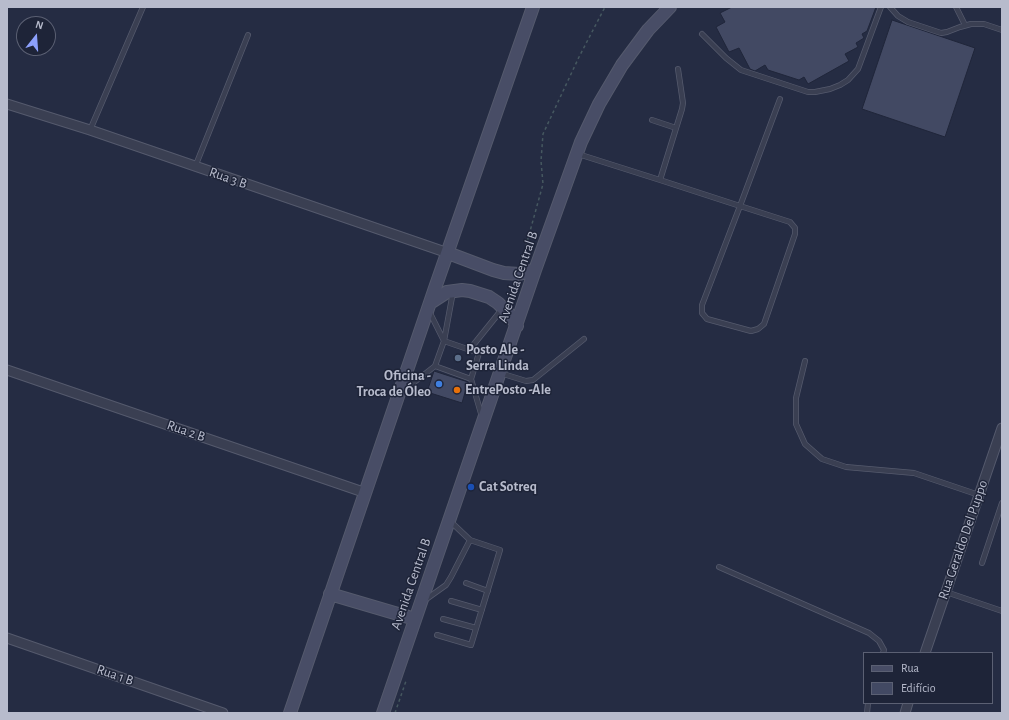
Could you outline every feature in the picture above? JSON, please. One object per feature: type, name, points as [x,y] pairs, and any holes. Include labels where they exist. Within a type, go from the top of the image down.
[{"type":"main road","points":[[290,713],[533,7]]},
{"type":"main road","name":"Avenida Central B","points":[[383,713],[535,270],[577,154],[594,114],[619,71],[640,39],[670,7]]},
{"type":"main road","points":[[448,253],[504,273],[519,274],[535,270]]},
{"type":"main road","points":[[429,306],[447,292],[462,290],[489,297],[503,307],[517,326]]},
{"type":"main road","points":[[330,594],[415,619]]},
{"type":"street","name":"Rua 3 B","points":[[7,104],[90,130],[448,253]]},
{"type":"street","name":"Rua 2 B","points":[[7,370],[366,493]]},
{"type":"street","name":"Rua Geraldo Del Puppo","points":[[925,652],[1002,428]]},
{"type":"street","name":"Rua 1 B","points":[[7,638],[223,713]]},
{"type":"lane","points":[[90,130],[143,7]]},
{"type":"lane","points":[[702,34],[726,58],[741,70],[808,92],[819,92],[840,85],[848,80],[858,69],[881,7]]},
{"type":"lane","points":[[890,7],[898,16],[908,22],[940,33],[965,25],[984,24],[1002,30]]},
{"type":"lane","points":[[956,7],[965,25]]},
{"type":"lane","points":[[195,167],[248,35]]},
{"type":"lane","points":[[660,180],[683,103],[678,69]]},
{"type":"lane","points":[[577,154],[660,180],[740,206],[790,222],[795,228],[795,234],[764,324],[758,329],[751,331],[708,320],[702,313],[702,305],[740,206],[780,99]]},
{"type":"lane","points":[[652,120],[676,128]]},
{"type":"lane","points":[[399,395],[435,366],[444,341],[453,291]]},
{"type":"lane","points":[[429,306],[444,341],[479,353],[480,356],[471,379],[483,422]]},
{"type":"lane","points":[[470,349],[503,307]]},
{"type":"lane","points":[[500,373],[526,382],[533,380],[584,338]]},
{"type":"lane","points":[[805,361],[796,398],[796,424],[805,444],[822,459],[846,468],[914,473],[978,496]]},
{"type":"lane","points":[[435,366],[471,379]]},
{"type":"lane","points":[[982,563],[1002,503]]},
{"type":"lane","points":[[437,635],[471,645],[500,550],[470,540],[449,520]]},
{"type":"lane","points":[[420,603],[446,585],[470,540]]},
{"type":"lane","points":[[719,567],[869,633],[879,641],[884,650],[883,652]]},
{"type":"lane","points":[[466,583],[488,591]]},
{"type":"lane","points":[[946,592],[1002,611]]},
{"type":"lane","points":[[451,601],[482,610]]},
{"type":"lane","points":[[443,619],[476,628]]},
{"type":"building","points":[[732,7],[876,7],[867,31],[862,34],[864,38],[856,43],[858,47],[845,54],[849,61],[808,84],[804,77],[799,80],[768,70],[765,65],[755,71],[750,69],[739,48],[729,52],[716,27],[725,22],[720,13]]},
{"type":"building","points":[[892,20],[975,48],[945,137],[862,109]]},
{"type":"building","points":[[434,371],[468,382],[462,403],[427,392]]},
{"type":"place","name":"Posto Ale - Serra Linda","points":[[458,358]]},
{"type":"place","name":"Oficina - Troca de Óleo","points":[[439,384]]},
{"type":"place","name":"EntrePosto -Ale","points":[[457,390]]},
{"type":"place","name":"Cat Sotreq","points":[[471,487]]}]
